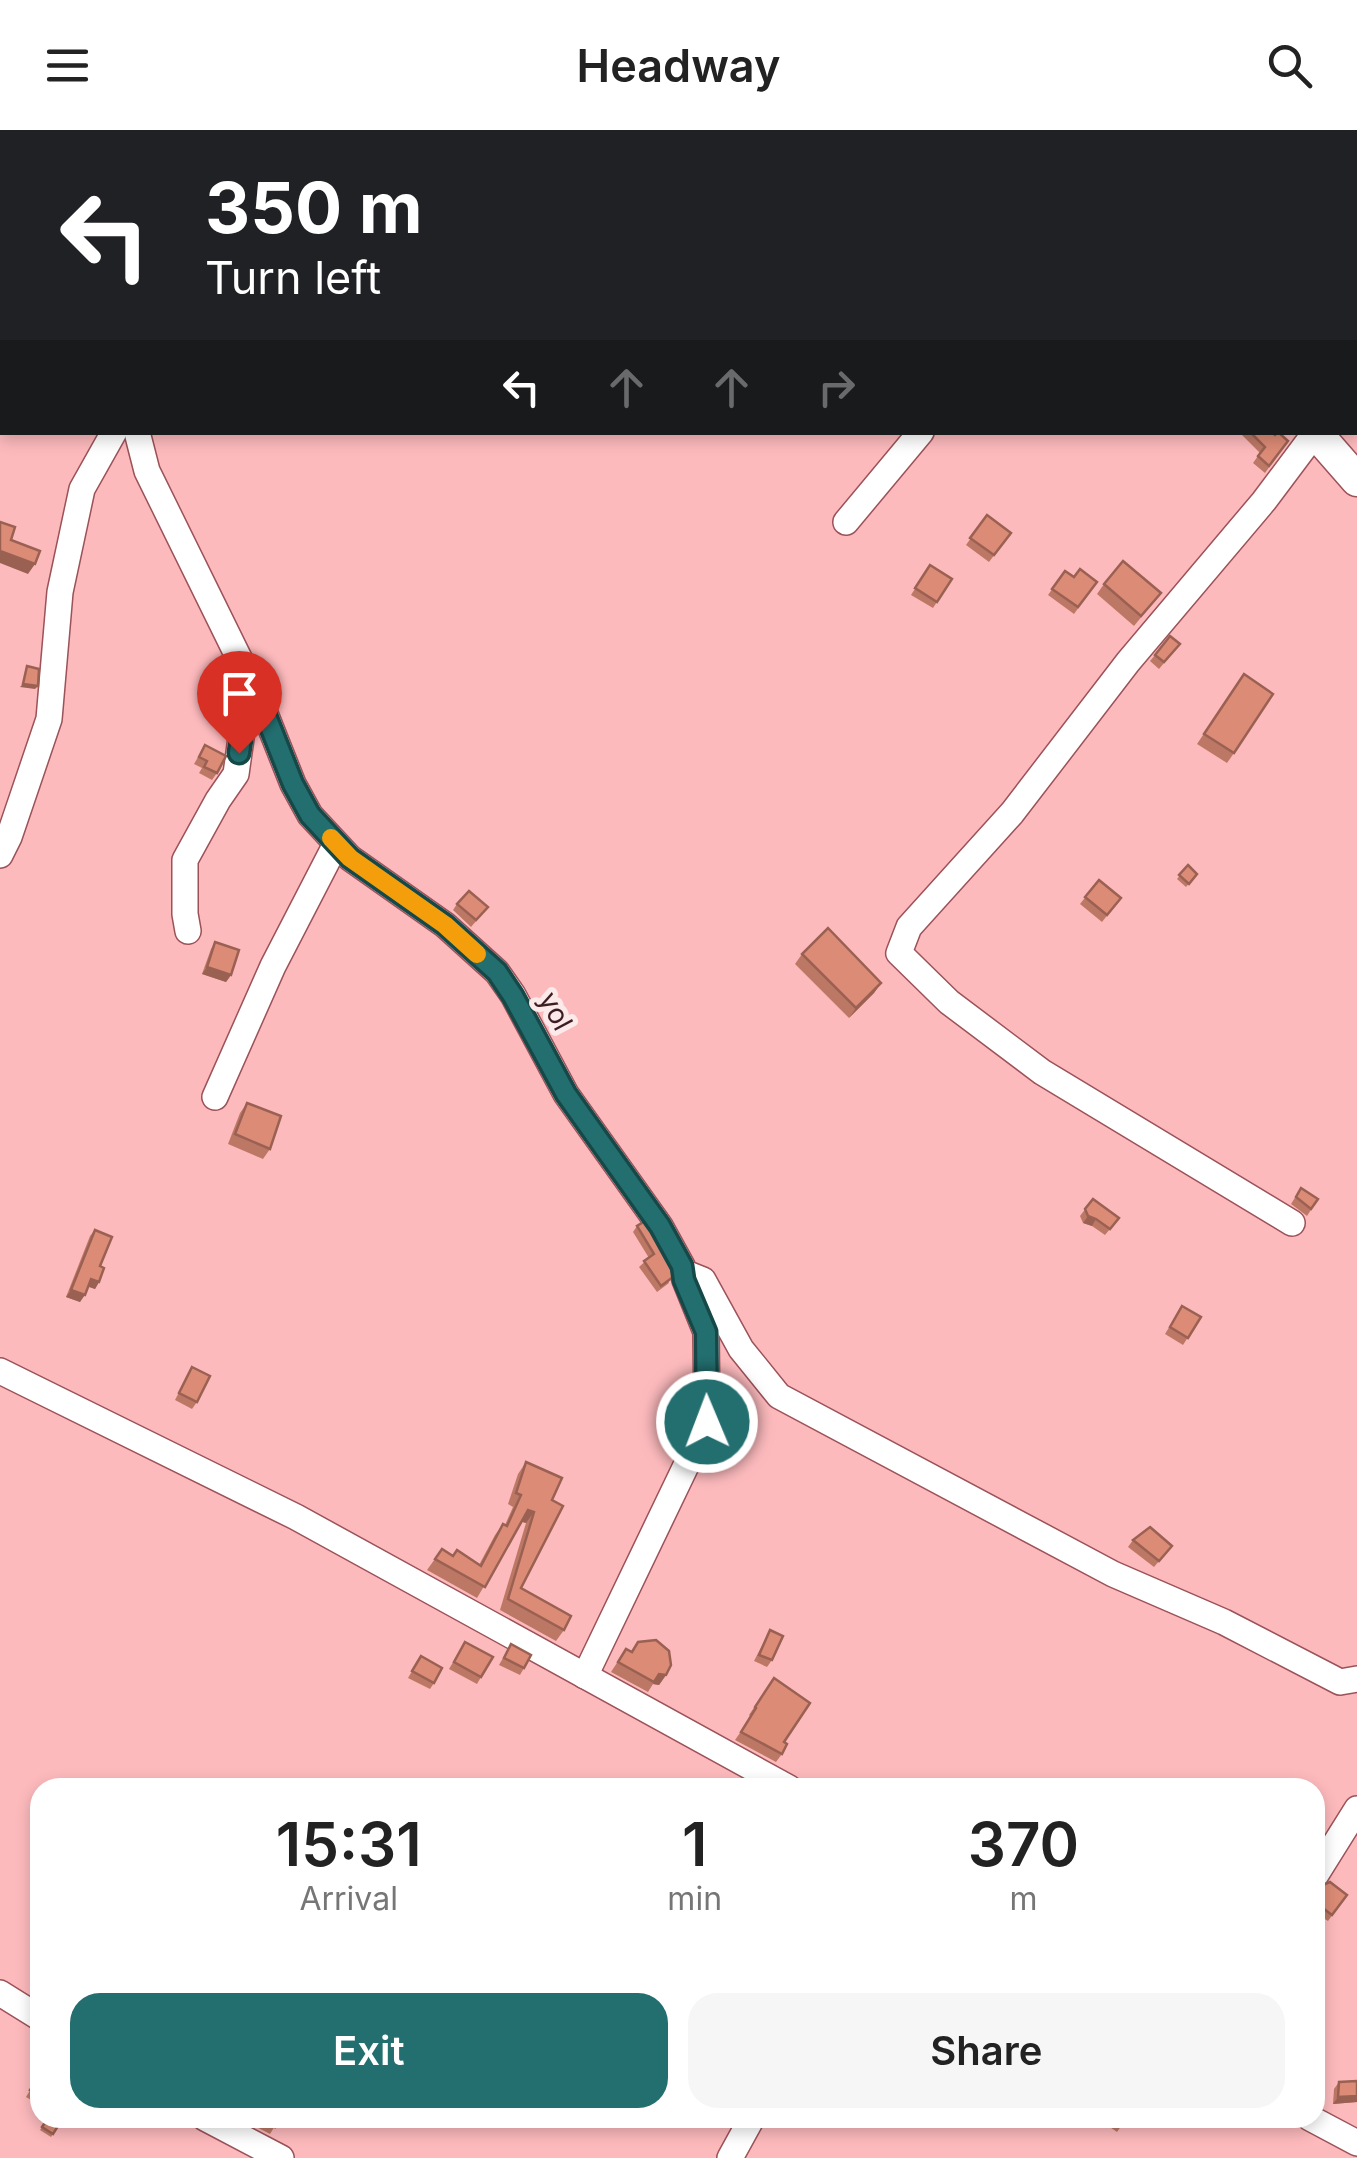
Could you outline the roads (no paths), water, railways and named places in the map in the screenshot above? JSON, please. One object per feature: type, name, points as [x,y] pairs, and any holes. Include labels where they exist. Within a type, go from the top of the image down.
[{"type":"main road","points":[[1324,436],[1357,480]]},
{"type":"street","points":[[0,855],[49,719],[60,592],[82,489],[112,435]]},
{"type":"street","name":"yol","points":[[138,435],[147,471],[260,701],[293,784],[310,815],[350,858],[445,925],[497,972],[566,1094],[660,1226],[682,1266],[706,1332],[707,1422],[585,1676]]},
{"type":"street","points":[[846,522],[918,435]]},
{"type":"street","points":[[1292,1223],[1042,1072],[950,1002],[899,953],[909,927],[1012,813],[1128,662],[1324,436]]},
{"type":"street","points":[[188,931],[184,914],[185,860],[236,774],[242,732],[260,701]]},
{"type":"street","points":[[216,1097],[273,966],[336,844]]},
{"type":"street","points":[[684,1272],[702,1280],[742,1349],[779,1396],[1113,1574],[1224,1622],[1340,1682],[1357,1678]]},
{"type":"street","points":[[0,1371],[296,1518],[770,1778]]},
{"type":"street","points":[[1325,1860],[1357,1810]]},
{"type":"street","points":[[0,1993],[30,2012]]},
{"type":"street","points":[[1325,2126],[1357,2143]]},
{"type":"street","points":[[224,2128],[281,2158]]},
{"type":"street","points":[[730,2158],[746,2128]]}]
